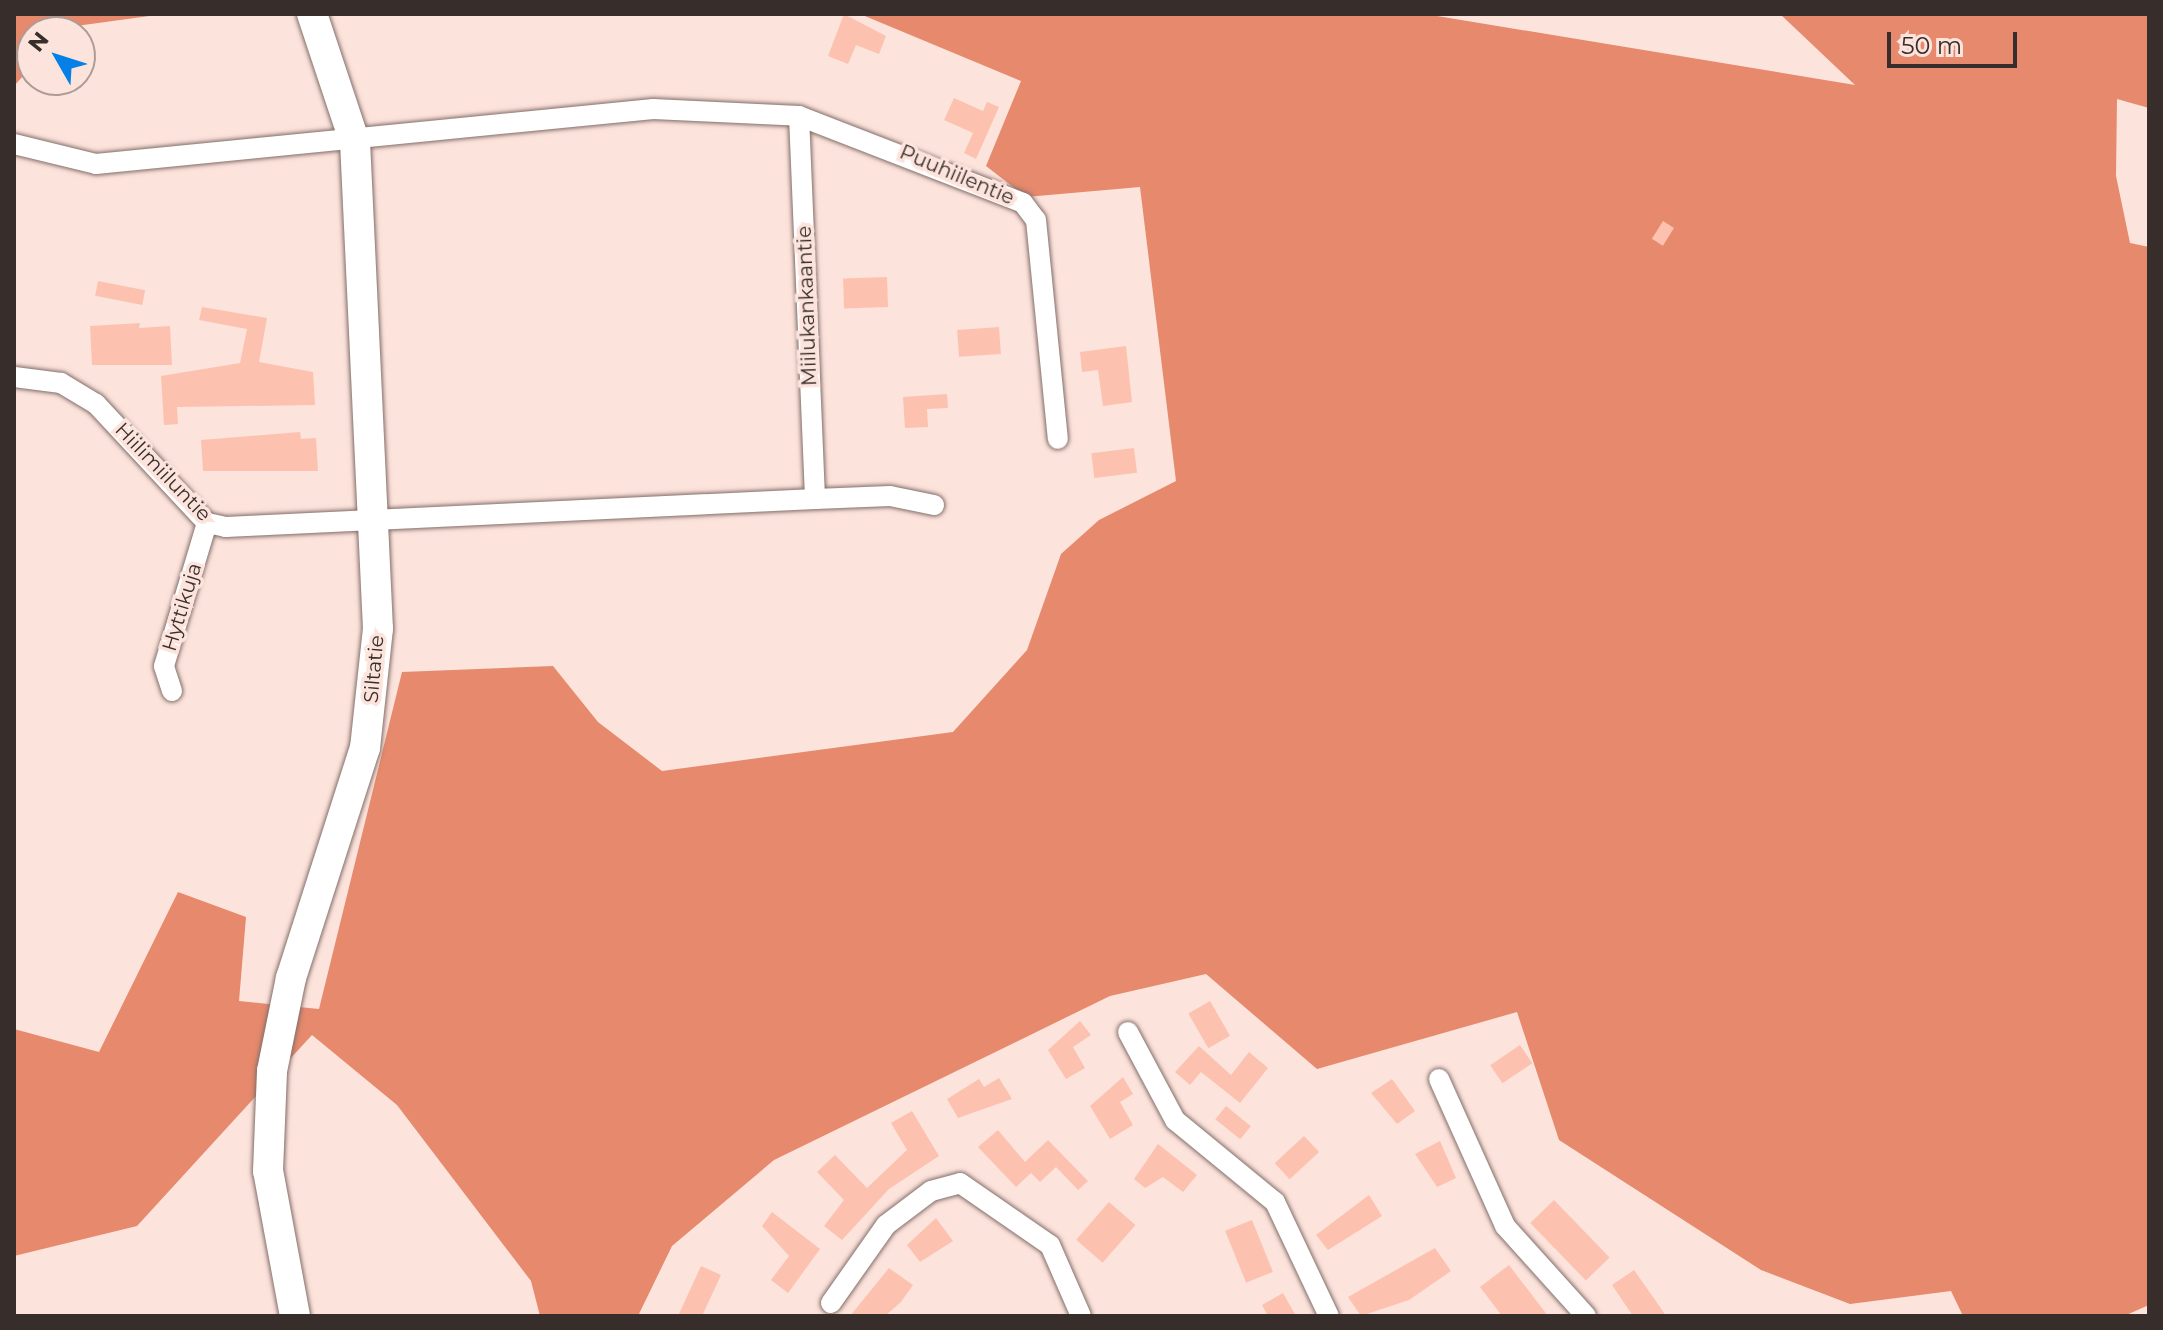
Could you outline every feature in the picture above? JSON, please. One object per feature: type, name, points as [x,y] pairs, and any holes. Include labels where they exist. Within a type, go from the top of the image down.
[{"type":"street","name":"Siltatie","points":[[295,1316],[268,1171],[272,1071],[291,978],[365,748],[378,642],[355,143],[312,14]]},
{"type":"street","points":[[14,144],[96,164],[355,143],[640,110],[799,116]]},
{"type":"street","name":"Puuhiilentie","points":[[799,116],[1023,203],[1036,220],[1058,439]]},
{"type":"street","name":"Miilukankaantie","points":[[799,116],[815,499]]},
{"type":"street","name":"Hiilimiiluntie","points":[[14,377],[61,383],[96,404],[207,523],[372,521]]},
{"type":"street","points":[[372,521],[890,496],[934,505]]},
{"type":"street","name":"Hyttikuja","points":[[172,691],[164,666],[207,523]]},
{"type":"street","points":[[1128,1032],[1175,1120],[1275,1202],[1329,1316]]},
{"type":"street","points":[[1439,1079],[1505,1226],[1586,1316]]},
{"type":"street","points":[[831,1303],[886,1225],[931,1191],[960,1183],[1050,1245],[1081,1316]]},
{"type":"shaded area","points":[[14,14],[164,14],[96,23],[96,16],[16,16],[14,86]]},
{"type":"shaded area","points":[[860,14],[1425,14],[1855,85],[1780,14],[2149,14],[2149,108],[2117,99],[2116,176],[2130,243],[2149,247],[2149,1305],[2124,1316],[1963,1316],[1951,1291],[1850,1304],[1761,1270],[1559,1140],[1517,1012],[1317,1069],[1206,974],[1110,996],[774,1160],[672,1246],[638,1316],[540,1316],[531,1281],[397,1105],[312,1035],[137,1226],[14,1256],[14,1029],[99,1052],[178,892],[246,917],[239,1001],[319,1009],[402,672],[553,666],[598,722],[662,771],[953,732],[1027,650],[1061,554],[1099,520],[1176,481],[1140,187],[1026,197],[986,166],[1021,81]]},
{"type":"building","points":[[844,14],[886,36],[879,54],[856,45],[848,64],[828,56]]},
{"type":"building","points":[[954,98],[983,111],[987,102],[999,107],[976,159],[964,153],[973,133],[944,120]]},
{"type":"building","points":[[1663,221],[1674,228],[1663,246],[1652,239]]},
{"type":"building","points":[[887,277],[888,307],[844,309],[843,279]]},
{"type":"building","points":[[98,281],[145,290],[142,305],[95,296]]},
{"type":"building","points":[[202,307],[267,318],[259,362],[313,372],[315,405],[177,407],[178,424],[164,425],[161,376],[240,363],[247,329],[199,320]]},
{"type":"building","points":[[140,323],[139,328],[170,326],[172,365],[92,365],[90,326]]},
{"type":"building","points":[[999,327],[1001,354],[959,357],[957,330]]},
{"type":"building","points":[[1126,346],[1132,402],[1103,406],[1098,370],[1082,372],[1080,352]]},
{"type":"building","points":[[947,394],[948,408],[927,409],[928,427],[905,428],[903,397]]},
{"type":"building","points":[[300,432],[301,439],[316,438],[318,471],[203,471],[201,440]]},
{"type":"building","points":[[1134,448],[1137,473],[1094,478],[1091,453]]},
{"type":"building","points":[[1210,1001],[1230,1036],[1208,1048],[1188,1014]]},
{"type":"building","points":[[1080,1021],[1091,1035],[1073,1047],[1085,1068],[1066,1079],[1048,1050]]},
{"type":"building","points":[[1520,1045],[1532,1063],[1502,1083],[1490,1065]]},
{"type":"building","points":[[1199,1046],[1231,1075],[1249,1052],[1268,1068],[1240,1103],[1201,1072],[1190,1085],[1175,1072]]},
{"type":"building","points":[[1123,1077],[1133,1094],[1120,1102],[1133,1125],[1110,1139],[1090,1106]]},
{"type":"building","points":[[999,1078],[1012,1099],[958,1118],[947,1099],[979,1079],[984,1087]]},
{"type":"building","points":[[1392,1079],[1415,1111],[1397,1124],[1371,1093]]},
{"type":"building","points":[[1226,1106],[1251,1126],[1240,1139],[1215,1119]]},
{"type":"building","points":[[912,1111],[939,1156],[889,1189],[842,1240],[824,1226],[844,1200],[817,1172],[835,1155],[867,1188],[907,1150],[891,1123]]},
{"type":"building","points":[[998,1130],[1025,1162],[1048,1140],[1088,1181],[1078,1190],[1056,1167],[1040,1182],[1031,1173],[1016,1187],[978,1147]]},
{"type":"building","points":[[1304,1136],[1319,1152],[1290,1179],[1275,1163]]},
{"type":"building","points":[[1440,1141],[1456,1178],[1437,1187],[1415,1154]]},
{"type":"building","points":[[1158,1144],[1197,1175],[1183,1192],[1163,1177],[1145,1188],[1134,1179]]},
{"type":"building","points":[[1369,1195],[1382,1216],[1328,1250],[1316,1235]]},
{"type":"building","points":[[1554,1200],[1610,1258],[1586,1280],[1530,1223]]},
{"type":"building","points":[[1109,1202],[1135,1225],[1103,1263],[1076,1240]]},
{"type":"building","points":[[772,1212],[820,1249],[788,1293],[771,1280],[789,1256],[762,1226]]},
{"type":"building","points":[[936,1218],[953,1241],[920,1262],[907,1245]]},
{"type":"building","points":[[1252,1220],[1273,1272],[1246,1283],[1225,1231]]},
{"type":"building","points":[[1435,1248],[1451,1271],[1409,1300],[1361,1316],[1348,1297]]},
{"type":"building","points":[[1509,1265],[1548,1316],[1502,1316],[1480,1287]]},
{"type":"building","points":[[701,1266],[721,1275],[702,1316],[678,1316]]},
{"type":"building","points":[[889,1268],[913,1285],[901,1302],[885,1316],[850,1316]]},
{"type":"building","points":[[1634,1270],[1666,1316],[1633,1316],[1612,1285]]},
{"type":"building","points":[[1283,1293],[1296,1316],[1268,1316],[1262,1305]]}]
